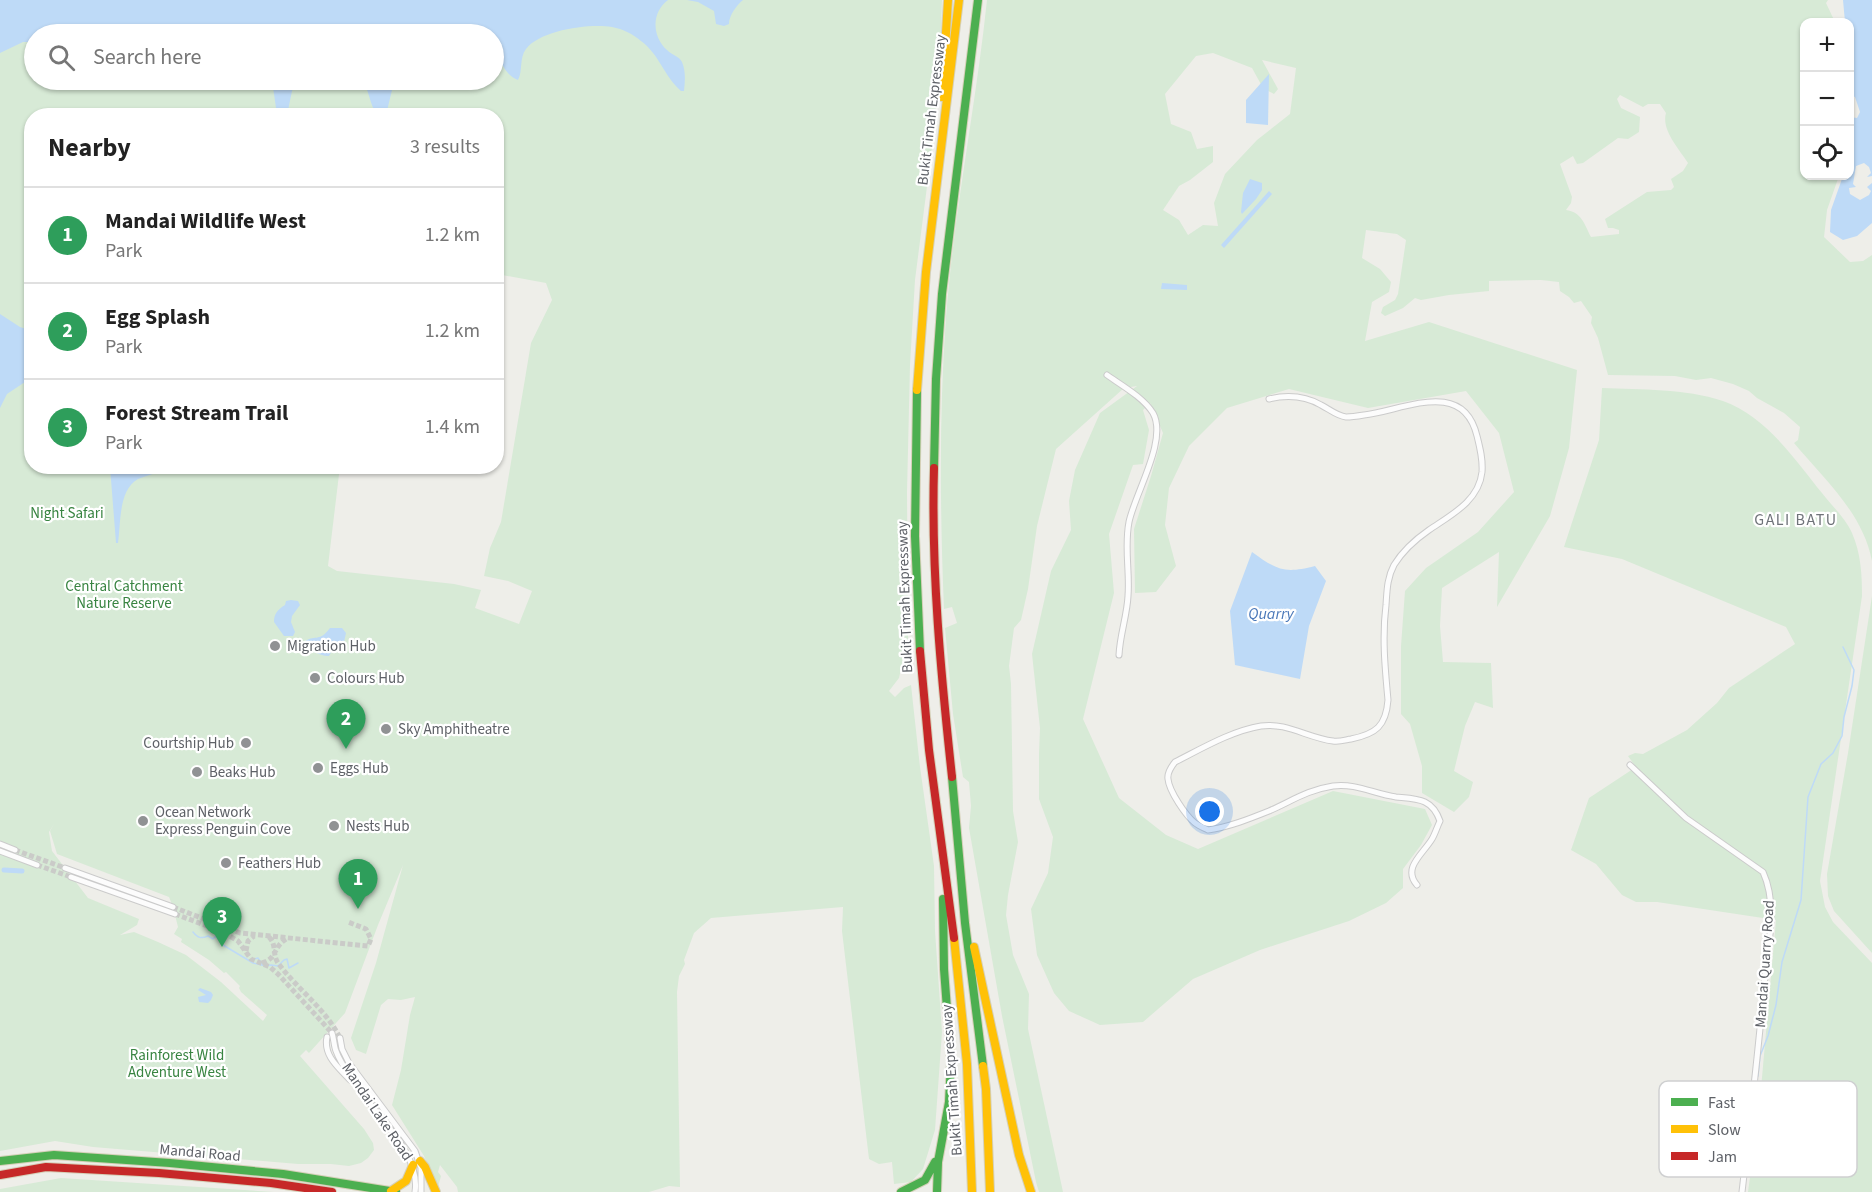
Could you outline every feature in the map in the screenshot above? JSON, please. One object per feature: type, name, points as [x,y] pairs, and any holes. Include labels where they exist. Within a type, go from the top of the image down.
[{"type":"main road","points":[[944,120],[942,105],[948,0]]},
{"type":"main road","name":"Bukit Timah Expressway","points":[[959,0],[922,310],[915,417],[915,501],[921,671],[941,851],[960,987],[968,1091],[972,1192]]},
{"type":"main road","name":"Bukit Timah Expressway","points":[[978,0],[942,294],[936,379],[933,500],[940,670],[965,923],[986,1089],[990,1192]]},
{"type":"main road","points":[[937,1192],[938,1162],[949,1102],[951,1062],[944,969],[941,851]]},
{"type":"main road","points":[[965,923],[970,932],[1019,1155],[1029,1190]]},
{"type":"main road","points":[[902,1192],[925,1180],[933,1168],[941,1142]]},
{"type":"main road","name":"Mandai Road","points":[[0,1161],[54,1155],[271,1173],[336,1181],[393,1192]]},
{"type":"main road","points":[[393,1192],[410,1178],[416,1163],[425,1167],[436,1192]]},
{"type":"main road","name":"Mandai Road","points":[[0,1175],[46,1167],[271,1182],[332,1192]]},
{"type":"main road","points":[[271,1173],[274,1176],[271,1182]]},
{"type":"street","points":[[1107,375],[1140,399],[1153,413],[1158,432],[1129,522],[1128,597],[1126,616],[1120,636],[1119,655]]},
{"type":"street","points":[[1269,399],[1304,398],[1344,417],[1390,411],[1416,403],[1438,401],[1453,404],[1467,415],[1475,428],[1482,456],[1479,487],[1460,510],[1427,531],[1394,565],[1388,580],[1383,621],[1387,712],[1379,729],[1362,737],[1336,742],[1278,726],[1260,726],[1236,734],[1175,762],[1167,778],[1170,788],[1194,823],[1208,830],[1227,826],[1269,811],[1301,794],[1334,786],[1358,786],[1429,804],[1436,810],[1440,821],[1431,839],[1416,858],[1411,870],[1412,880],[1417,885]]},
{"type":"street","name":"Mandai Quarry Road","points":[[1630,765],[1686,818],[1762,872],[1769,886],[1771,900],[1769,936],[1755,1081]]},
{"type":"street","points":[[0,844],[15,850]]},
{"type":"street","points":[[0,851],[37,865]]},
{"type":"street","points":[[65,868],[173,907]]},
{"type":"street","points":[[71,877],[175,914]]},
{"type":"street","name":"Mandai Lake Road","points":[[330,1035],[336,1051],[358,1088],[416,1163],[415,1192]]},
{"type":"street","name":"Mandai Lake Road","points":[[340,1038],[342,1049],[349,1063],[409,1141],[422,1181],[421,1192]]},
{"type":"street","points":[[382,1120],[389,1114]]},
{"type":"street","name":"Mandai Quarry Road","points":[[1742,1192],[1744,1177]]},
{"type":"green space","points":[[0,0],[942,0],[939,79],[915,280],[910,365],[907,492],[908,638],[899,678],[889,691],[895,697],[911,685],[934,866],[935,931],[942,1032],[935,1130],[923,1169],[911,1182],[894,1184],[892,1162],[879,1164],[869,1159],[842,931],[843,907],[711,918],[694,933],[679,976],[677,992],[680,1187],[669,1186],[649,1192],[458,1192],[457,1187],[440,1165],[438,1172],[441,1176],[438,1187],[424,1156],[392,1105],[415,997],[401,1000],[388,999],[381,1005],[366,1054],[356,1050],[351,1038],[376,963],[403,865],[345,1013],[309,1053],[306,1050],[300,1056],[364,1129],[373,1143],[374,1150],[368,1158],[361,1163],[349,1166],[298,1164],[93,1147],[55,1141],[0,1151]],"holes":[[[54,824],[50,831],[57,854],[169,897],[178,927],[174,934],[182,939],[181,942],[224,973],[226,972],[240,986],[241,992],[267,1015],[263,1021],[221,982],[186,955],[134,932],[120,935],[137,925],[139,919],[88,898],[52,851],[49,832]]]},
{"type":"green space","points":[[987,0],[1828,0],[1826,3],[1833,18],[1800,18],[1800,180],[1838,180],[1827,210],[1824,237],[1850,262],[1863,261],[1872,255],[1872,561],[1860,527],[1841,498],[1794,443],[1798,440],[1800,427],[1784,413],[1749,391],[1711,378],[1696,380],[1675,376],[1608,375],[1598,338],[1591,323],[1592,317],[1581,301],[1574,303],[1560,291],[1559,282],[1489,281],[1489,291],[1421,300],[1415,298],[1403,308],[1385,316],[1381,313],[1383,307],[1395,300],[1398,294],[1406,240],[1397,234],[1366,230],[1362,258],[1380,269],[1391,282],[1389,292],[1372,302],[1365,341],[1429,322],[1577,370],[1569,448],[1550,516],[1497,607],[1499,552],[1442,588],[1440,626],[1443,662],[1491,663],[1493,708],[1475,702],[1465,726],[1454,771],[1473,782],[1469,797],[1454,812],[1422,793],[1422,766],[1410,724],[1401,714],[1401,646],[1405,591],[1426,568],[1478,532],[1514,492],[1499,433],[1466,391],[1368,408],[1289,389],[1227,408],[1189,446],[1169,488],[1165,525],[1176,566],[1156,592],[1135,593],[1134,529],[1163,433],[1150,403],[1143,410],[1149,430],[1143,464],[1133,465],[1109,534],[1114,593],[1083,719],[1119,798],[1166,835],[1198,849],[1333,791],[1425,809],[1432,825],[1421,845],[1403,869],[1403,888],[1386,903],[1349,921],[1260,950],[1193,979],[1143,1022],[1100,1025],[1069,1011],[1054,993],[1037,955],[1031,909],[1048,873],[1053,837],[1039,799],[1040,728],[1032,654],[1051,571],[1071,530],[1069,501],[1075,470],[1100,413],[1137,386],[1124,388],[1056,449],[1037,526],[1021,620],[1014,628],[1009,666],[1013,811],[1018,842],[1006,915],[1013,955],[1029,994],[1028,1029],[1063,1192],[1039,1192],[1002,1016],[969,828],[971,806],[969,782],[963,777],[953,714],[945,628],[957,623],[952,607],[944,609],[941,500],[944,353],[954,238]],"holes":[[[1213,53],[1252,68],[1263,88],[1274,94],[1278,89],[1262,60],[1296,68],[1290,114],[1257,140],[1225,174],[1214,203],[1218,226],[1203,225],[1188,235],[1179,220],[1163,210],[1179,186],[1213,162],[1213,146],[1197,149],[1191,132],[1171,124],[1165,94],[1196,56]],[[1620,95],[1643,107],[1648,104],[1660,104],[1666,113],[1668,133],[1688,163],[1683,171],[1671,179],[1674,187],[1671,190],[1647,192],[1605,219],[1608,228],[1619,230],[1619,234],[1591,237],[1579,216],[1566,210],[1572,197],[1560,164],[1573,156],[1577,164],[1583,163],[1618,138],[1628,139],[1639,132],[1640,117],[1621,108],[1617,99]]]},
{"type":"green space","points":[[1602,388],[1663,390],[1723,401],[1753,417],[1778,440],[1843,518],[1855,541],[1860,564],[1862,596],[1820,881],[1825,907],[1833,922],[1872,963],[1872,1192],[1748,1192],[1750,1177],[1857,1177],[1857,1081],[1762,1081],[1776,920],[1657,902],[1636,902],[1622,895],[1596,864],[1571,850],[1589,798],[1636,767],[1628,756],[1635,753],[1643,754],[1687,730],[1717,703],[1729,688],[1795,644],[1786,627],[1622,559],[1564,547],[1599,440]]},
{"type":"green space","points":[[1872,596],[1872,953],[1834,911],[1828,896],[1827,874]]},
{"type":"green space","points":[[61,1178],[274,1192],[0,1192],[0,1189]]},
{"type":"water","points":[[0,0],[668,0],[662,5],[656,18],[656,31],[667,50],[682,62],[685,80],[684,91],[681,91],[647,46],[638,38],[620,29],[603,26],[566,29],[533,42],[524,53],[518,80],[504,68],[504,24],[24,24],[24,42],[0,53]]},
{"type":"water","points":[[687,0],[743,0],[734,10],[729,24],[724,26],[716,24],[714,11],[698,2]]},
{"type":"water","points":[[1843,0],[1872,0],[1872,176],[1867,177],[1871,173],[1869,167],[1864,163],[1856,166],[1854,178],[1854,118],[1857,118],[1860,112],[1854,97],[1854,18],[1845,18]]},
{"type":"water","points":[[1269,74],[1268,125],[1246,123],[1246,100]]},
{"type":"water","points":[[273,90],[292,90],[288,108],[276,108]]},
{"type":"water","points":[[367,90],[392,90],[388,108],[374,108]]},
{"type":"water","points":[[1250,179],[1262,183],[1262,190],[1242,214],[1243,193]]},
{"type":"water","points":[[1842,180],[1854,180],[1853,184],[1856,187],[1849,188],[1850,194],[1860,200],[1869,195],[1871,191],[1867,187],[1872,183],[1872,223],[1857,236],[1843,240],[1830,232],[1831,210]]},
{"type":"water","points":[[1269,191],[1272,194],[1224,248],[1221,245]]},
{"type":"water","points":[[1162,283],[1187,285],[1187,290],[1161,289]]},
{"type":"water","points":[[0,314],[24,328],[24,383],[7,394],[0,408]]},
{"type":"water","points":[[111,474],[152,474],[138,479],[127,491],[122,508],[118,543],[116,543]]},
{"type":"water","name":"Quarry","points":[[1252,552],[1281,569],[1296,570],[1315,566],[1326,581],[1309,626],[1300,679],[1235,665],[1230,611]]},
{"type":"water","points":[[286,601],[298,601],[300,605],[292,616],[291,622],[295,632],[293,636],[284,636],[274,622],[278,610],[285,605]]},
{"type":"water","points":[[330,628],[342,628],[346,633],[344,642],[334,647],[329,656],[304,648],[304,642],[320,637]]},
{"type":"water","points":[[200,988],[213,995],[208,1003],[199,1002],[198,997],[206,995],[198,990]]},
{"type":"waterway","points":[[1758,1076],[1760,1056],[1776,1005],[1782,962],[1801,900],[1808,797],[1821,764],[1833,753],[1842,736],[1852,686],[1854,670],[1843,647]]},
{"type":"waterway","points":[[4,870],[22,871]]},
{"type":"waterway","points":[[193,932],[200,937],[208,936],[213,939],[216,936],[223,945],[253,963],[278,966],[287,959],[289,968],[298,963]]},
{"type":"waterway","name":"Mandai Lake Road","points":[[250,960],[258,958],[262,964]]},
{"type":"tunnel","points":[[15,850],[65,868]]},
{"type":"tunnel","points":[[37,865],[71,877]]},
{"type":"tunnel","points":[[173,907],[240,933],[368,946],[371,939],[366,929],[348,922]]},
{"type":"tunnel","points":[[175,914],[221,931],[238,941],[251,959],[270,967],[278,974],[332,1033]]},
{"type":"tunnel","points":[[246,951],[248,941],[254,936]]},
{"type":"tunnel","points":[[269,937],[273,943],[278,963],[327,1017],[340,1038]]},
{"type":"tunnel","points":[[262,963],[270,959],[286,939]]},
{"type":"traffic: fast","points":[[934,468],[936,379],[942,294],[978,0]]},
{"type":"traffic: fast","points":[[917,390],[915,536],[920,651]]},
{"type":"traffic: fast","points":[[952,777],[965,923],[983,1066]]},
{"type":"traffic: fast","points":[[937,1192],[938,1162],[949,1102],[951,1062],[944,969],[943,899]]},
{"type":"traffic: fast","points":[[0,1161],[54,1155],[170,1163],[283,1174],[396,1192]]},
{"type":"traffic: fast","points":[[901,1192],[925,1180],[935,1162]]},
{"type":"traffic: slow","points":[[942,97],[948,0]]},
{"type":"traffic: slow","points":[[917,390],[926,272],[959,0]]},
{"type":"traffic: slow","points":[[954,938],[967,1064],[972,1192]]},
{"type":"traffic: slow","points":[[974,947],[1019,1155],[1031,1192]]},
{"type":"traffic: slow","points":[[983,1066],[990,1192]]},
{"type":"traffic: slow","points":[[420,1161],[436,1192]]},
{"type":"traffic: slow","points":[[391,1191],[406,1181],[413,1165]]},
{"type":"traffic: jam","points":[[934,468],[935,584],[952,777]]},
{"type":"traffic: jam","points":[[920,651],[929,750],[954,938]]},
{"type":"traffic: jam","points":[[0,1175],[46,1167],[159,1173],[271,1183],[332,1192]]},
{"type":"place","name":"Migration Hub","points":[[275,646]]},
{"type":"place","name":"Colours Hub","points":[[315,678]]},
{"type":"place","name":"Sky Amphitheatre","points":[[386,729]]},
{"type":"place","name":"Courtship Hub","points":[[246,743]]},
{"type":"place","name":"Egg Splash","points":[[346,749]]},
{"type":"place","name":"Eggs Hub","points":[[318,768]]},
{"type":"place","name":"Beaks Hub","points":[[197,772]]},
{"type":"place","name":"Ocean Network Express Penguin Cove","points":[[143,821]]},
{"type":"place","name":"Nests Hub","points":[[334,826]]},
{"type":"place","name":"Feathers Hub","points":[[226,863]]},
{"type":"place","name":"Mandai Wildlife West","points":[[358,909]]},
{"type":"place","name":"Forest Stream Trail","points":[[222,947]]},
{"type":"district","name":"GALI BATU","points":[[1796,520]]},
{"type":"park label","name":"Night Safari","points":[[67,513]]},
{"type":"park label","name":"Central Catchment Nature Reserve","points":[[124,594]]},
{"type":"park label","name":"Rainforest Wild Adventure West","points":[[177,1064]]}]
